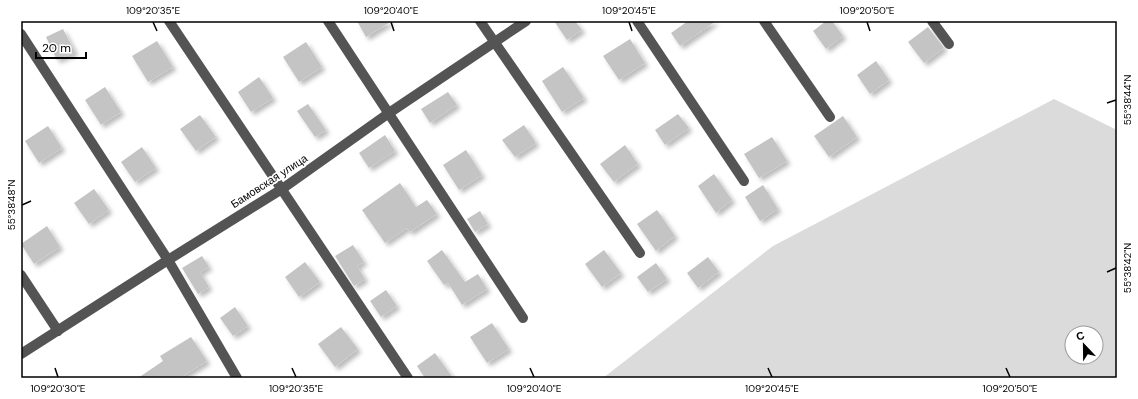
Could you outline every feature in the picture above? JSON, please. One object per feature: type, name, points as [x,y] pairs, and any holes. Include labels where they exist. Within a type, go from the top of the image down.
[{"type":"street","points":[[169,21],[408,378]]},
{"type":"street","points":[[328,21],[523,318]]},
{"type":"street","points":[[480,21],[640,253]]},
{"type":"street","name":"Бамовская улица","points":[[21,354],[282,189],[388,113],[526,21]]},
{"type":"street","points":[[637,21],[744,181]]},
{"type":"street","points":[[764,21],[830,117]]},
{"type":"street","points":[[932,21],[949,44]]},
{"type":"street","points":[[21,34],[168,260],[237,378]]},
{"type":"street","points":[[21,275],[58,331]]},
{"type":"shaded area","points":[[1054,99],[1117,130],[1117,378],[603,378],[773,246]]},
{"type":"building","points":[[357,21],[392,21],[366,37]]},
{"type":"building","points":[[554,21],[575,21],[582,30],[567,40]]},
{"type":"building","points":[[688,21],[716,21],[680,46],[671,33]]},
{"type":"building","points":[[826,21],[832,21],[843,36],[826,49],[813,31]]},
{"type":"building","points":[[928,27],[944,48],[924,63],[908,42]]},
{"type":"building","points":[[63,29],[75,52],[57,60],[46,37]]},
{"type":"building","points":[[630,39],[645,63],[619,80],[603,56]]},
{"type":"building","points":[[157,41],[173,67],[148,82],[132,56]]},
{"type":"building","points":[[306,42],[322,67],[299,82],[283,57]]},
{"type":"building","points":[[876,61],[889,80],[870,94],[857,75]]},
{"type":"building","points":[[563,67],[584,98],[562,112],[542,81]]},
{"type":"building","points":[[259,77],[273,98],[251,112],[238,92]]},
{"type":"building","points":[[105,87],[121,112],[101,125],[85,100]]},
{"type":"building","points":[[448,92],[457,105],[430,123],[421,109]]},
{"type":"building","points":[[308,104],[326,130],[315,137],[297,111]]},
{"type":"building","points":[[678,114],[689,128],[665,145],[655,130]]},
{"type":"building","points":[[200,115],[216,137],[196,151],[180,129]]},
{"type":"building","points":[[843,116],[857,137],[829,157],[814,136]]},
{"type":"building","points":[[524,125],[536,143],[515,157],[502,140]]},
{"type":"building","points":[[48,126],[62,148],[39,163],[25,141]]},
{"type":"building","points":[[385,135],[395,151],[369,168],[359,153]]},
{"type":"building","points":[[772,137],[787,161],[759,178],[744,154]]},
{"type":"building","points":[[625,145],[638,164],[614,182],[600,164]]},
{"type":"building","points":[[142,147],[156,168],[135,182],[121,162]]},
{"type":"building","points":[[466,150],[482,175],[459,190],[443,165]]},
{"type":"building","points":[[714,174],[732,200],[716,213],[698,186]]},
{"type":"building","points":[[400,183],[416,207],[427,200],[437,214],[410,232],[407,228],[385,243],[362,210]]},
{"type":"building","points":[[763,185],[778,209],[760,221],[745,197]]},
{"type":"building","points":[[94,189],[109,210],[89,224],[74,203]]},
{"type":"building","points":[[657,210],[675,236],[656,251],[637,224]]},
{"type":"building","points":[[480,211],[488,224],[475,232],[467,219]]},
{"type":"building","points":[[47,226],[60,247],[34,264],[21,244]]},
{"type":"building","points":[[353,245],[364,262],[357,266],[365,279],[354,286],[335,256]]},
{"type":"building","points":[[442,250],[465,282],[478,274],[487,289],[462,305],[448,283],[444,285],[427,261]]},
{"type":"building","points":[[604,250],[621,273],[602,287],[585,264]]},
{"type":"building","points":[[202,256],[209,267],[200,272],[209,287],[198,294],[182,268]]},
{"type":"building","points":[[708,257],[719,272],[698,288],[687,273]]},
{"type":"building","points":[[305,262],[320,282],[299,297],[285,277]]},
{"type":"building","points":[[656,263],[667,279],[648,292],[637,277]]},
{"type":"building","points":[[386,290],[397,306],[381,317],[370,301]]},
{"type":"building","points":[[235,307],[248,326],[233,336],[220,318]]},
{"type":"building","points":[[492,323],[509,349],[487,363],[470,337]]},
{"type":"building","points":[[341,327],[358,349],[335,367],[318,344]]},
{"type":"building","points":[[191,337],[207,361],[180,378],[138,378],[163,361],[160,356]]},
{"type":"building","points":[[435,353],[453,378],[425,378],[417,366]]}]
